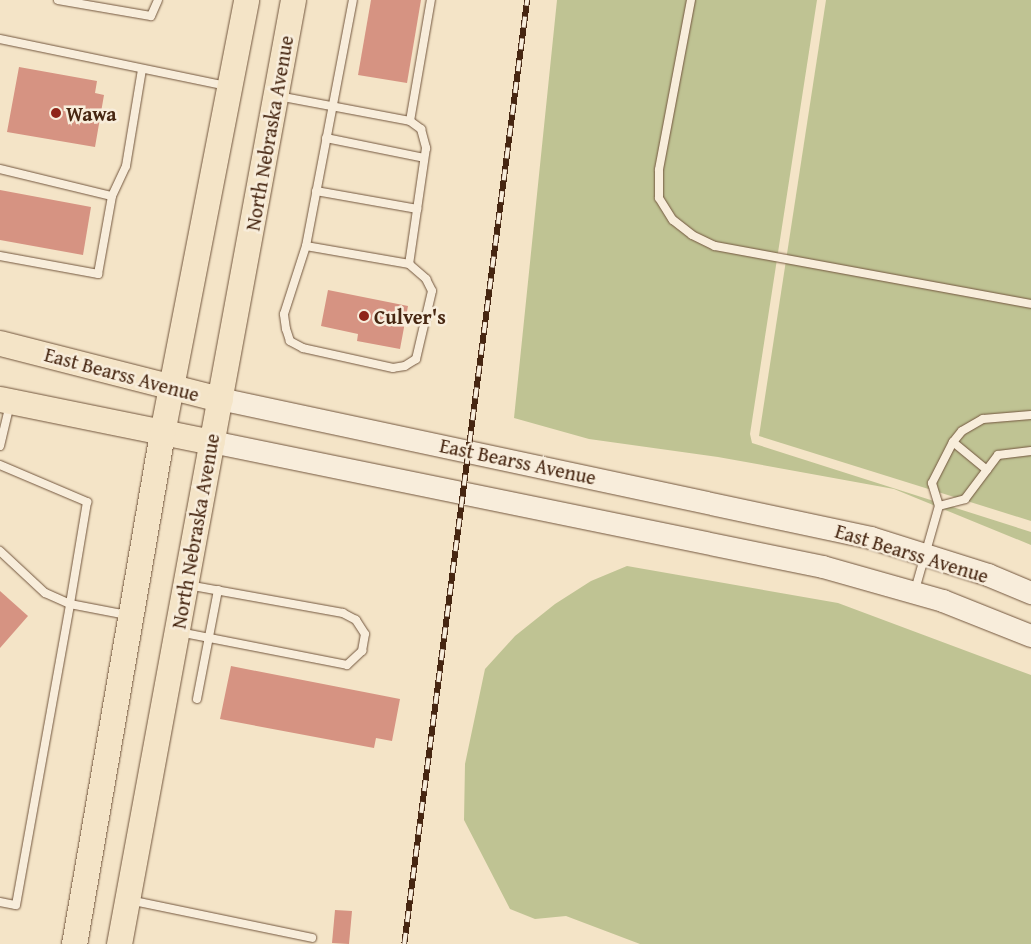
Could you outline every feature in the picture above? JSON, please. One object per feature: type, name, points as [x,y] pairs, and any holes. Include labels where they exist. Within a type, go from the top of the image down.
[{"type":"main road","points":[[74,944],[129,616],[170,389],[246,0]]},
{"type":"main road","name":"North Nebraska Avenue","points":[[119,944],[293,0]]},
{"type":"main road","name":"East Bearss Avenue","points":[[0,343],[170,389],[871,538],[988,575],[1031,593]]},
{"type":"main road","name":"East Bearss Avenue","points":[[6,400],[766,554],[914,592],[1031,636]]},
{"type":"lane","points":[[58,0],[151,16],[158,0]]},
{"type":"lane","points":[[306,246],[408,264],[426,279],[432,291],[416,359],[405,366],[393,368],[303,348],[290,341],[284,314],[306,246],[331,106],[353,0]]},
{"type":"lane","points":[[410,121],[431,0]]},
{"type":"lane","points":[[691,0],[659,170],[660,198],[673,220],[692,235],[715,246],[1031,304]]},
{"type":"lane","points":[[0,39],[228,87]]},
{"type":"lane","points":[[0,256],[98,274],[112,196],[126,166],[142,69]]},
{"type":"lane","points":[[276,96],[410,121],[421,129],[426,148],[408,264]]},
{"type":"lane","points":[[326,138],[424,158]]},
{"type":"lane","points":[[0,169],[112,196]]},
{"type":"lane","points":[[316,191],[417,209]]},
{"type":"lane","points":[[0,446],[6,400]]},
{"type":"lane","points":[[914,592],[939,506],[932,483],[954,442],[962,431],[983,419],[1031,415]]},
{"type":"lane","points":[[954,442],[987,470]]},
{"type":"lane","points":[[939,506],[965,498],[998,456],[1031,451]]},
{"type":"lane","points":[[0,466],[87,502],[16,905],[0,902]]},
{"type":"lane","points":[[0,551],[45,593],[70,604],[129,616]]},
{"type":"lane","points":[[177,632],[347,665],[362,651],[365,634],[356,620],[343,613],[185,584]]},
{"type":"lane","points":[[196,699],[218,590]]},
{"type":"lane","points":[[127,900],[312,938]]},
{"type":"green space","points":[[557,0],[817,0],[750,434],[752,443],[1031,532],[1031,545],[894,489],[718,457],[589,439],[514,418]]},
{"type":"green space","points":[[826,0],[1031,0],[1031,521],[759,436]]},
{"type":"green space","points":[[627,566],[838,603],[1031,675],[1031,944],[640,944],[566,916],[535,919],[510,909],[464,820],[465,764],[485,669],[515,636],[555,604],[591,581]]},
{"type":"building","points":[[371,0],[421,0],[407,83],[358,75]]},
{"type":"building","name":"Wawa","points":[[19,67],[97,81],[95,93],[104,95],[95,147],[7,132]]},
{"type":"building","points":[[0,190],[91,207],[83,255],[0,240]]},
{"type":"building","name":"Culver's","points":[[328,290],[408,306],[400,349],[357,341],[358,334],[321,326]]},
{"type":"building","points":[[0,591],[28,616],[0,648]]},
{"type":"building","points":[[231,666],[400,699],[392,741],[376,738],[374,748],[220,719]]},
{"type":"building","points":[[335,910],[352,911],[349,944],[332,943]]},
{"type":"railway","points":[[404,944],[527,0]]},
{"type":"place","name":"Wawa","points":[[56,113]]},
{"type":"place","name":"Culver's","points":[[364,316]]}]
